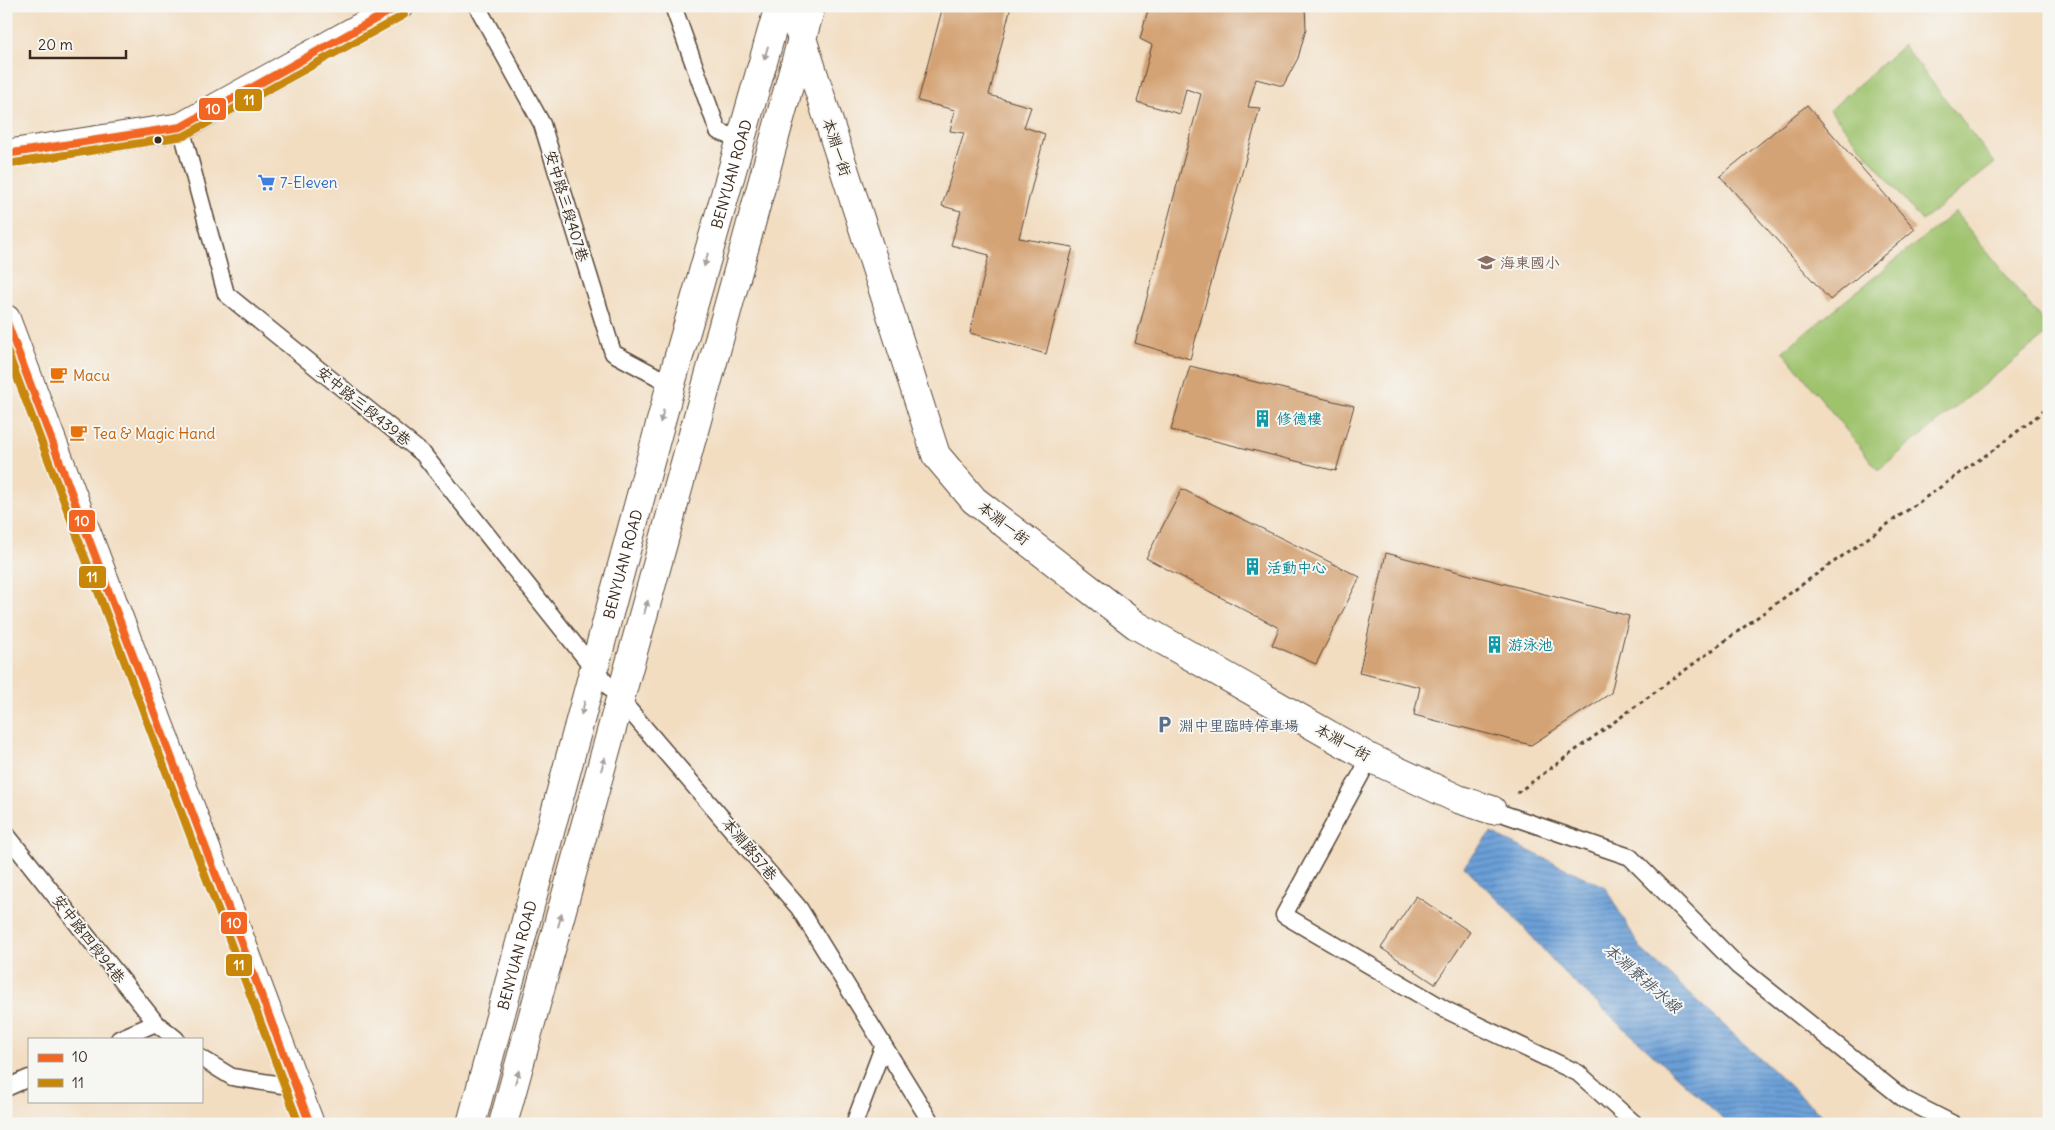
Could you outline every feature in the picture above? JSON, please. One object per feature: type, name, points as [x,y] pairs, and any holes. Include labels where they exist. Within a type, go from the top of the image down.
[{"type":"street","points":[[6,154],[180,127],[399,6]]},
{"type":"street","name":"BENYUAN ROAD","points":[[471,1124],[671,384],[779,6]]},
{"type":"street","name":"本淵一街","points":[[788,6],[802,38],[936,456],[974,500],[1136,625],[1370,758],[1458,799],[1492,810]]},
{"type":"street","name":"BENYUAN ROAD","points":[[504,1124],[811,6]]},
{"type":"street","points":[[6,319],[310,1124]]},
{"type":"lane","name":"安中路三段407巷","points":[[477,6],[542,124],[613,353],[671,384]]},
{"type":"lane","points":[[673,6],[718,131],[741,140]]},
{"type":"lane","name":"安中路三段439巷","points":[[180,127],[226,294],[423,454],[594,669]]},
{"type":"lane","name":"本淵路57巷","points":[[594,669],[799,908],[932,1124]]},
{"type":"lane","points":[[1370,758],[1284,916],[1446,1010],[1578,1073],[1635,1124]]},
{"type":"lane","points":[[1492,810],[1630,857],[1738,966],[1904,1099],[1953,1124]]},
{"type":"lane","name":"安中路四段94巷","points":[[6,834],[156,1023],[175,1038]]},
{"type":"lane","points":[[121,1038],[156,1023]]},
{"type":"lane","points":[[854,1124],[883,1047]]},
{"type":"lane","points":[[202,1059],[232,1077],[296,1087]]},
{"type":"lane","points":[[6,1088],[28,1078]]},
{"type":"path","points":[[1492,810],[1810,578],[1996,448],[2049,407]]},
{"type":"green space","points":[[1903,45],[1995,163],[1922,221],[1830,110]]},
{"type":"green space","points":[[1955,212],[2049,329],[2049,332],[1878,470],[1783,351]]},
{"type":"water","name":"本淵寮排水線","points":[[1491,833],[1605,887],[1641,949],[1817,1111],[1837,1124],[1729,1124],[1564,973],[1509,911],[1464,866]]},
{"type":"building","points":[[943,6],[1011,6],[989,95],[1031,107],[1024,127],[1045,134],[1019,238],[1073,247],[1046,354],[970,333],[989,255],[951,245],[961,211],[942,206],[964,133],[950,131],[955,110],[918,101]]},
{"type":"building","points":[[1149,6],[1305,6],[1306,29],[1298,58],[1283,86],[1256,79],[1248,107],[1260,108],[1190,359],[1135,343],[1201,94],[1186,89],[1180,114],[1137,102],[1152,45],[1140,39]]},
{"type":"building","points":[[1807,105],[1915,229],[1830,300],[1720,176]]},
{"type":"building","name":"修德樓","points":[[1190,366],[1354,406],[1336,471],[1171,430]]},
{"type":"building","name":"活動中心","points":[[1182,489],[1360,577],[1316,664],[1272,645],[1279,628],[1146,558]]},
{"type":"building","name":"游泳池","points":[[1386,553],[1629,616],[1611,693],[1531,745],[1414,715],[1420,687],[1359,673]]},
{"type":"building","points":[[1416,896],[1470,932],[1435,984],[1381,948]]},
{"type":"transit line","name":"10","points":[[6,154],[181,127],[399,6]]},
{"type":"transit line","name":"11","points":[[8,164],[184,136],[404,15]]},
{"type":"transit line","name":"10","points":[[6,320],[310,1124]]},
{"type":"transit line","name":"11","points":[[6,348],[299,1124]]},
{"type":"place","name":"7-Eleven","points":[[266,182]]},
{"type":"place","name":"海東國小","points":[[1486,262]]},
{"type":"place","name":"Macu","points":[[59,375]]},
{"type":"place","name":"修德樓","points":[[1263,418]]},
{"type":"place","name":"Tea & Magic Hand","points":[[79,433]]},
{"type":"place","name":"活動中心","points":[[1253,567]]},
{"type":"place","name":"游泳池","points":[[1494,644]]},
{"type":"place","name":"淵中里臨時停車場","points":[[1165,725]]}]
